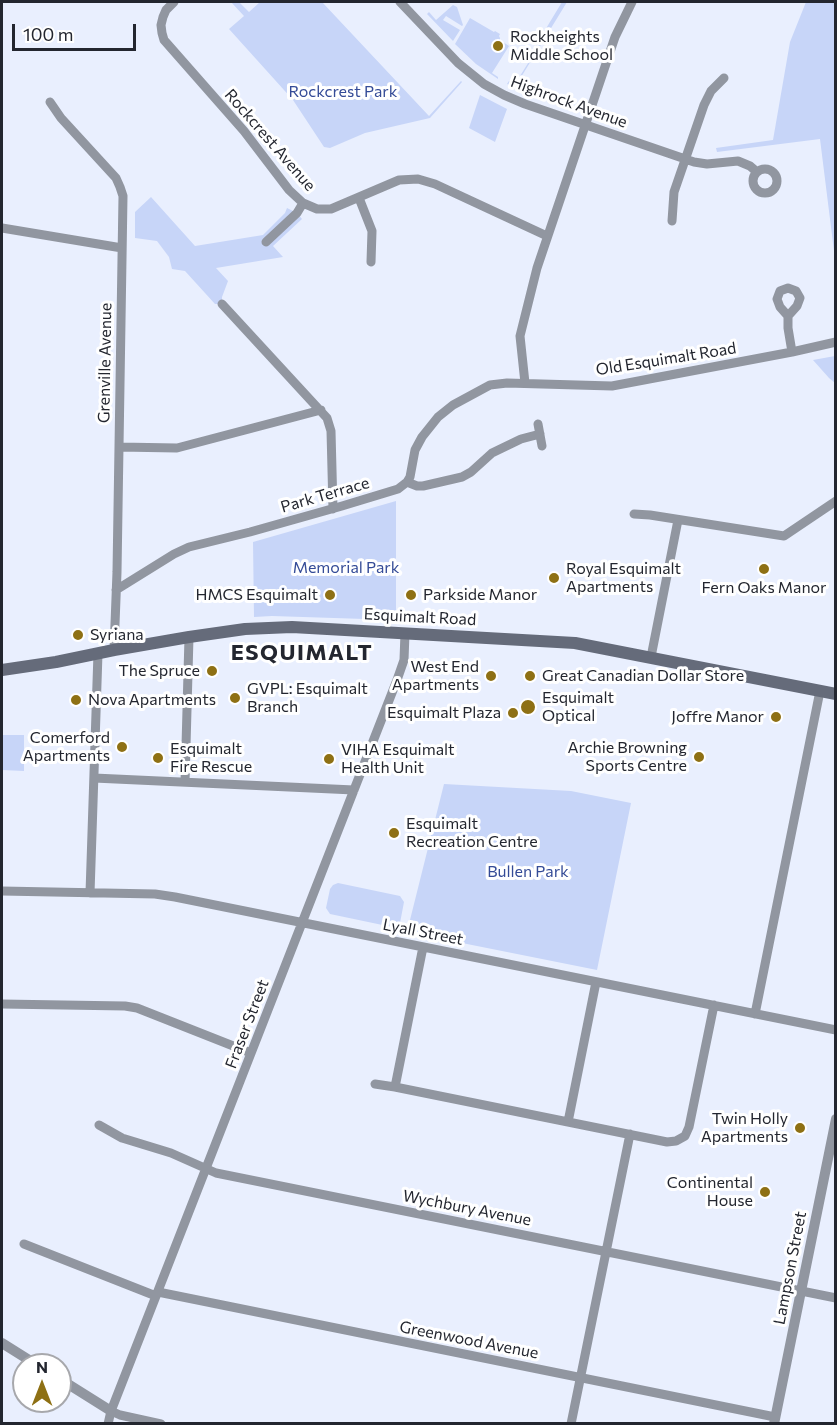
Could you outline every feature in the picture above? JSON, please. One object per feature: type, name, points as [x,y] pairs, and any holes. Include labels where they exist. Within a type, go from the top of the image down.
[{"type":"main road","name":"Esquimalt Road","points":[[2,670],[189,637],[275,627],[575,643],[836,694]]},
{"type":"street","name":"Rockcrest Avenue","points":[[174,2],[163,17],[164,40],[244,131],[289,190],[303,203],[327,209],[399,180],[418,179],[427,181],[547,236]]},
{"type":"street","name":"Highrock Avenue","points":[[400,2],[458,63],[484,84],[514,100],[686,159],[706,164],[738,161],[757,172]]},
{"type":"street","points":[[525,383],[520,336],[532,284],[618,28],[632,2]]},
{"type":"street","points":[[672,221],[673,197],[707,98],[724,78]]},
{"type":"street","name":"Grenville Avenue","points":[[50,102],[61,118],[113,175],[122,192],[114,650]]},
{"type":"street","points":[[359,198],[372,231],[371,262]]},
{"type":"street","points":[[266,242],[297,213],[303,203]]},
{"type":"street","points":[[2,228],[122,248]]},
{"type":"street","points":[[222,304],[327,418],[331,431],[333,508]]},
{"type":"street","points":[[788,316],[792,352]]},
{"type":"street","name":"Old Esquimalt Road","points":[[407,482],[418,443],[438,417],[447,408],[490,385],[525,383],[610,386],[836,342]]},
{"type":"street","points":[[119,447],[177,448],[321,410]]},
{"type":"street","name":"Park Terrace","points":[[116,590],[189,547],[250,532],[398,489],[407,482],[423,486],[462,477],[492,453],[539,429],[542,446]]},
{"type":"street","points":[[634,514],[784,536],[836,501]]},
{"type":"street","points":[[651,657],[678,520]]},
{"type":"street","name":"Fraser Street","points":[[108,1424],[111,1411],[402,668],[405,633]]},
{"type":"street","points":[[185,782],[189,637]]},
{"type":"street","points":[[90,893],[98,653]]},
{"type":"street","points":[[755,1014],[820,691]]},
{"type":"street","points":[[94,778],[354,790]]},
{"type":"street","name":"Lyall Street","points":[[2,891],[155,894],[175,897],[836,1030]]},
{"type":"street","points":[[395,1087],[423,947]]},
{"type":"street","points":[[568,1122],[596,982]]},
{"type":"street","points":[[2,1004],[137,1008],[251,1053]]},
{"type":"street","points":[[375,1084],[672,1142],[681,1139],[689,1127],[714,1005]]},
{"type":"street","name":"Lampson Street","points":[[775,1420],[836,1119]]},
{"type":"street","name":"Wychbury Avenue","points":[[99,1125],[122,1138],[171,1153],[228,1176],[836,1298]]},
{"type":"street","points":[[571,1424],[630,1134]]},
{"type":"street","name":"Greenwood Avenue","points":[[24,1244],[157,1294],[580,1377],[775,1420]]},
{"type":"street","points":[[2,1343],[18,1353]]},
{"type":"street","points":[[72,1387],[120,1415],[160,1424]]},
{"type":"green space","name":"Rockcrest Park","points":[[231,2],[239,2],[249,12],[260,2],[322,2],[429,116],[462,82],[430,118],[365,133],[330,148],[324,147],[293,100],[229,29],[244,16]]},
{"type":"green space","points":[[562,2],[567,2],[515,87],[507,84],[509,81],[515,84]]},
{"type":"green space","points":[[806,2],[835,2],[836,250],[834,251],[820,139],[717,152],[716,148],[773,140],[790,42]]},
{"type":"green space","points":[[453,5],[457,7],[463,25],[446,16],[443,20],[460,30],[453,41],[427,14],[429,12],[436,20]]},
{"type":"green space","points":[[470,18],[500,34],[500,40],[509,46],[492,73],[498,79],[476,64],[455,44]]},
{"type":"green space","points":[[480,95],[507,109],[495,142],[469,128]]},
{"type":"green space","points":[[151,197],[195,246],[263,235],[285,213],[287,208],[297,213],[302,219],[273,246],[283,257],[216,268],[228,281],[222,304],[215,304],[185,271],[172,269],[169,257],[157,241],[135,238],[135,212]]},
{"type":"green space","points":[[836,356],[835,383],[813,360]]},
{"type":"green space","name":"Memorial Park","points":[[396,501],[396,620],[254,617],[253,542]]},
{"type":"green space","points":[[2,735],[24,735],[24,771],[2,770]]},
{"type":"green space","name":"Bullen Park","points":[[444,784],[571,791],[631,803],[597,970],[407,932]]},
{"type":"green space","points":[[338,883],[400,896],[404,902],[400,923],[392,927],[330,914],[326,908],[330,889]]},
{"type":"place","name":"Rockheights Middle School","points":[[498,46]]},
{"type":"place","name":"Fern Oaks Manor","points":[[764,569]]},
{"type":"place","name":"Royal Esquimalt Apartments","points":[[554,578]]},
{"type":"place","name":"HMCS Esquimalt","points":[[330,595]]},
{"type":"place","name":"Parkside Manor","points":[[411,595]]},
{"type":"place","name":"Syriana","points":[[78,635]]},
{"type":"place","name":"The Spruce","points":[[212,671]]},
{"type":"place","name":"West End Apartments","points":[[491,676]]},
{"type":"place","name":"Great Canadian Dollar Store","points":[[530,676]]},
{"type":"place","name":"GVPL: Esquimalt Branch","points":[[235,698]]},
{"type":"place","name":"Nova Apartments","points":[[76,700]]},
{"type":"place","name":"Esquimalt Optical","points":[[528,707]]},
{"type":"place","name":"Esquimalt Plaza","points":[[513,713]]},
{"type":"place","name":"Joffre Manor","points":[[776,717]]},
{"type":"place","name":"Comerford Apartments","points":[[122,747]]},
{"type":"place","name":"Archie Browning Sports Centre","points":[[699,757]]},
{"type":"place","name":"Esquimalt Fire Rescue","points":[[158,758]]},
{"type":"place","name":"VIHA Esquimalt Health Unit","points":[[329,759]]},
{"type":"place","name":"Esquimalt Recreation Centre","points":[[394,833]]},
{"type":"place","name":"Twin Holly Apartments","points":[[800,1128]]},
{"type":"place","name":"Continental House","points":[[765,1192]]},
{"type":"district","name":"ESQUIMALT","points":[[302,653]]}]
